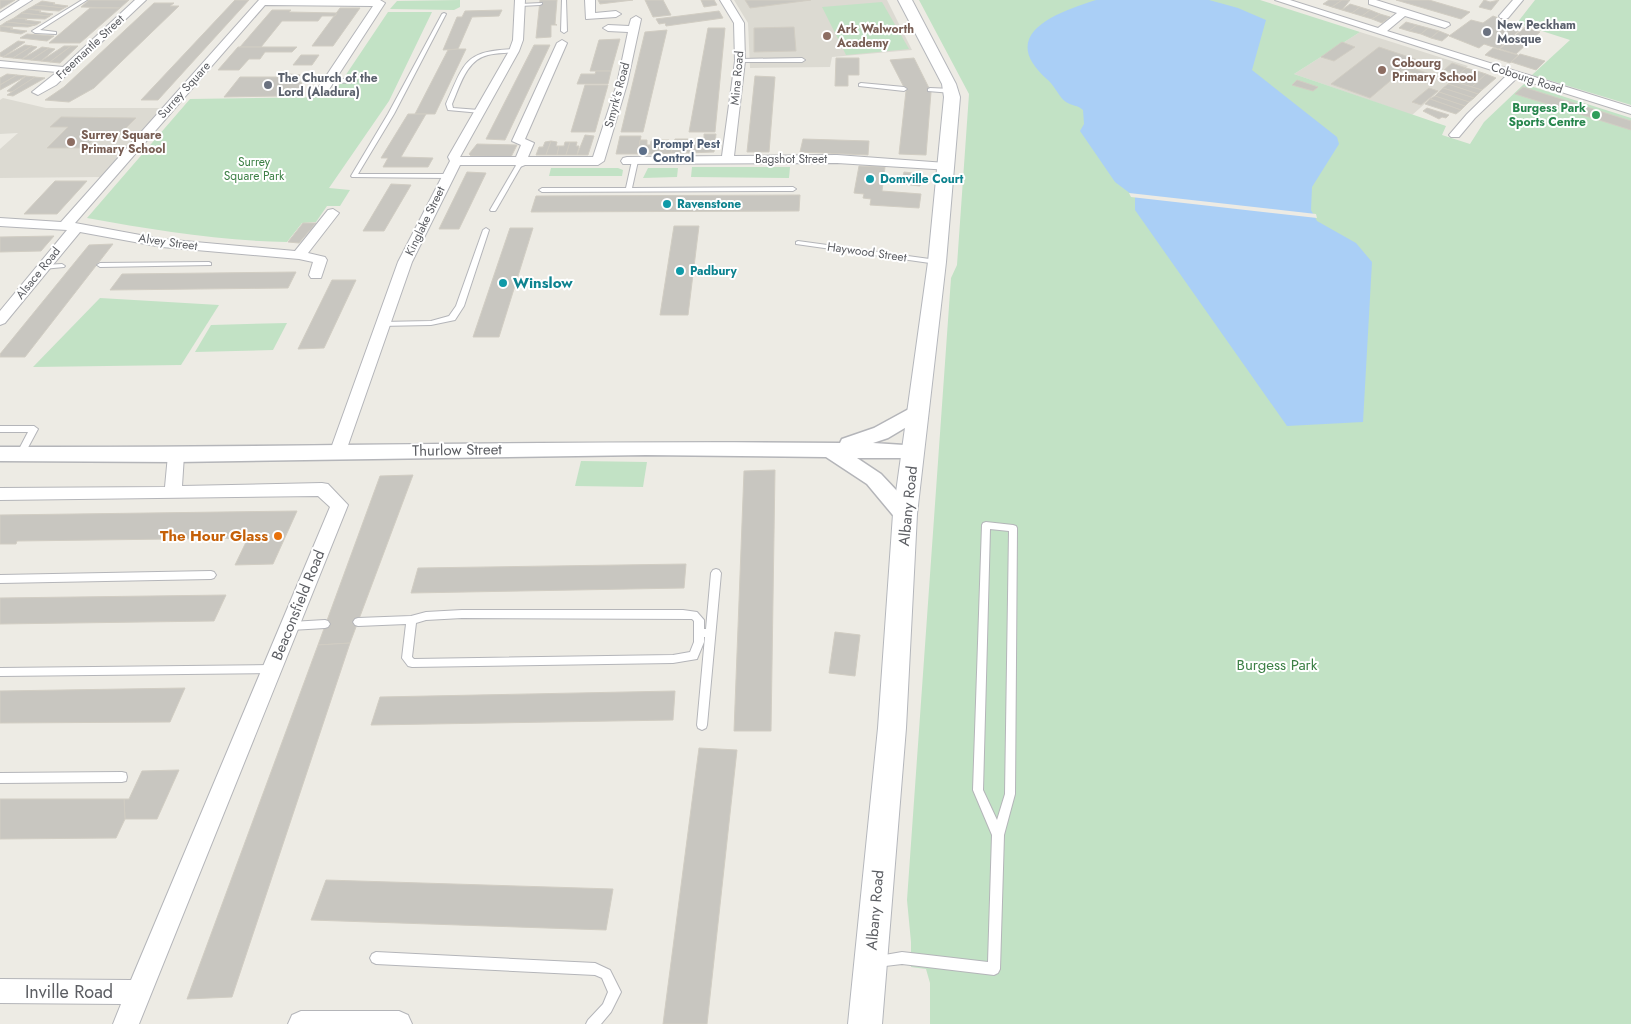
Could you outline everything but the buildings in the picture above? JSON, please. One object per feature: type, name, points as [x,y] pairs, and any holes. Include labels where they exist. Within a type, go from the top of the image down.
[{"type":"main road","points":[[905,0],[952,91]]},
{"type":"main road","name":"Albany Road","points":[[865,1024],[892,728],[905,514],[937,262],[952,91]]},
{"type":"street","points":[[0,17],[27,0]]},
{"type":"street","name":"Freemantle Street","points":[[38,92],[52,83],[141,0]]},
{"type":"street","points":[[590,0],[590,17],[616,14]]},
{"type":"street","name":"Mina Road","points":[[725,0],[739,23],[740,61],[728,159]]},
{"type":"street","name":"Cobourg Road","points":[[1280,0],[1631,111]]},
{"type":"street","points":[[1504,16],[1518,0]]},
{"type":"street","points":[[263,1],[380,3],[322,90]]},
{"type":"street","name":"Surrey Square","points":[[71,226],[263,1]]},
{"type":"street","points":[[1372,2],[1445,25]]},
{"type":"street","name":"Kinglake Street","points":[[338,451],[405,262],[456,161],[454,157],[514,51],[518,40],[520,3]]},
{"type":"street","points":[[1380,31],[1404,12]]},
{"type":"street","name":"Smyrk's Road","points":[[520,163],[598,162],[622,84],[634,24],[608,28]]},
{"type":"street","points":[[456,161],[520,163],[528,143],[518,141],[563,37]]},
{"type":"street","points":[[0,64],[65,70]]},
{"type":"street","points":[[1455,135],[1471,116],[1516,74]]},
{"type":"street","name":"Bagshot Street","points":[[632,161],[837,159],[946,167]]},
{"type":"street","points":[[299,255],[333,213]]},
{"type":"street","name":"Alvey Street","points":[[0,222],[71,226],[162,243],[299,255],[320,260],[316,274]]},
{"type":"street","name":"Alsace Road","points":[[0,320],[43,267],[71,226]]},
{"type":"street","points":[[830,450],[881,433],[918,411]]},
{"type":"street","name":"Thurlow Street","points":[[0,454],[176,455],[338,451],[638,448],[913,451]]},
{"type":"street","points":[[830,450],[874,479],[905,514]]},
{"type":"street","points":[[173,493],[176,455]]},
{"type":"street","name":"Beaconsfield Road","points":[[0,494],[173,493],[322,489],[339,506],[126,1024]]},
{"type":"street","name":"Inville Road","points":[[0,991],[138,992]]},
{"type":"street","points":[[301,1024],[399,1024]]},
{"type":"lane","points":[[54,33],[36,31],[85,0]]},
{"type":"lane","points":[[557,3],[564,1],[563,37]]},
{"type":"lane","points":[[520,3],[540,4]]},
{"type":"lane","points":[[444,14],[391,114],[354,176],[447,176]]},
{"type":"lane","points":[[479,112],[450,109],[449,104],[470,61],[488,51],[514,51]]},
{"type":"lane","points":[[740,61],[802,60]]},
{"type":"lane","points":[[328,81],[354,81]]},
{"type":"lane","points":[[861,85],[904,89]]},
{"type":"lane","points":[[930,90],[952,91]]},
{"type":"lane","name":"Bagshot Street","points":[[629,188],[632,161]]},
{"type":"lane","points":[[493,210],[520,163]]},
{"type":"lane","name":"Bagshot Street","points":[[542,190],[793,188]]},
{"type":"lane","points":[[382,324],[431,323],[452,318],[460,306],[486,230]]},
{"type":"lane","name":"Haywood Street","points":[[798,243],[937,262]]},
{"type":"lane","points":[[100,265],[209,264]]},
{"type":"lane","points":[[43,267],[62,266]]},
{"type":"lane","points":[[0,429],[34,429],[21,453]]},
{"type":"lane","points":[[870,962],[902,958],[994,969],[998,835],[1010,794],[1013,528],[986,525],[978,790],[998,835]]},
{"type":"lane","points":[[702,725],[705,633],[716,573]]},
{"type":"lane","points":[[0,579],[211,575]]},
{"type":"lane","points":[[358,622],[411,620],[426,616],[462,614],[683,614],[694,615],[699,620],[705,633],[694,656],[686,658],[412,663],[407,658],[406,649],[411,620]]},
{"type":"lane","points":[[291,626],[325,624]]},
{"type":"lane","points":[[0,672],[272,669]]},
{"type":"lane","points":[[0,778],[122,777]]},
{"type":"lane","points":[[376,958],[595,969],[606,974],[616,992],[607,1008],[592,1024]]},
{"type":"shaded area","name":"Ark Walworth Academy","points":[[734,0],[887,0],[912,50],[832,57],[830,67],[750,68],[748,23]]},
{"type":"shaded area","name":"Cobourg Primary School","points":[[1360,32],[1468,66],[1412,115],[1294,74]]},
{"type":"shaded area","name":"Surrey Square Primary School","points":[[3,98],[46,108],[163,108],[101,177],[0,178],[0,149],[18,133],[0,134],[0,100]]},
{"type":"green space","points":[[460,0],[460,7],[454,10],[390,9],[397,1]]},
{"type":"green space","name":"Burgess Park","points":[[919,0],[1260,0],[1360,32],[1294,74],[1446,126],[1442,135],[1470,144],[1484,122],[1524,84],[1631,118],[1631,1024],[930,1024],[930,983],[926,969],[911,967],[907,900],[951,278],[957,265],[969,94]]},
{"type":"green space","points":[[1535,0],[1631,0],[1631,105],[1532,75],[1570,40],[1517,23]]},
{"type":"green space","points":[[882,2],[909,49],[846,55],[822,7]]},
{"type":"green space","name":"Surrey Square Park","points":[[388,12],[432,12],[389,101],[329,188],[350,190],[340,206],[327,206],[316,222],[302,223],[287,242],[212,237],[162,231],[87,218],[190,99],[331,97]]},
{"type":"green space","points":[[692,167],[790,167],[789,178],[691,177]]},
{"type":"green space","points":[[551,168],[618,168],[623,170],[622,176],[549,176]]},
{"type":"green space","points":[[648,168],[678,168],[677,177],[643,178]]},
{"type":"green space","points":[[100,298],[219,305],[181,365],[33,367]]},
{"type":"green space","points":[[287,323],[273,350],[195,352],[211,325]]},
{"type":"green space","points":[[581,461],[647,462],[643,487],[575,486]]},
{"type":"water","points":[[1096,0],[1209,0],[1238,8],[1266,20],[1252,70],[1337,137],[1339,144],[1312,187],[1311,210],[1317,221],[1356,243],[1372,262],[1363,422],[1287,426],[1135,210],[1135,197],[1115,182],[1080,131],[1084,124],[1083,110],[1064,100],[1034,65],[1028,51],[1029,39],[1037,28],[1049,19]]},
{"type":"pier","points":[[1129,193],[1316,214],[1317,218],[1131,197]]},
{"type":"place","name":"New Peckham Mosque","points":[[1487,32]]},
{"type":"place","name":"Ark Walworth Academy","points":[[827,36]]},
{"type":"place","name":"Cobourg Primary School","points":[[1382,70]]},
{"type":"place","name":"The Church of the Lord (Aladura)","points":[[268,85]]},
{"type":"place","name":"Burgess Park Sports Centre","points":[[1596,115]]},
{"type":"place","name":"Surrey Square Primary School","points":[[71,142]]},
{"type":"place","name":"Prompt Pest Control","points":[[643,151]]},
{"type":"place","name":"Domville Court","points":[[870,179]]},
{"type":"place","name":"Ravenstone","points":[[667,204]]},
{"type":"place","name":"Padbury","points":[[680,271]]},
{"type":"place","name":"Winslow","points":[[503,283]]},
{"type":"place","name":"The Hour Glass","points":[[278,536]]}]
